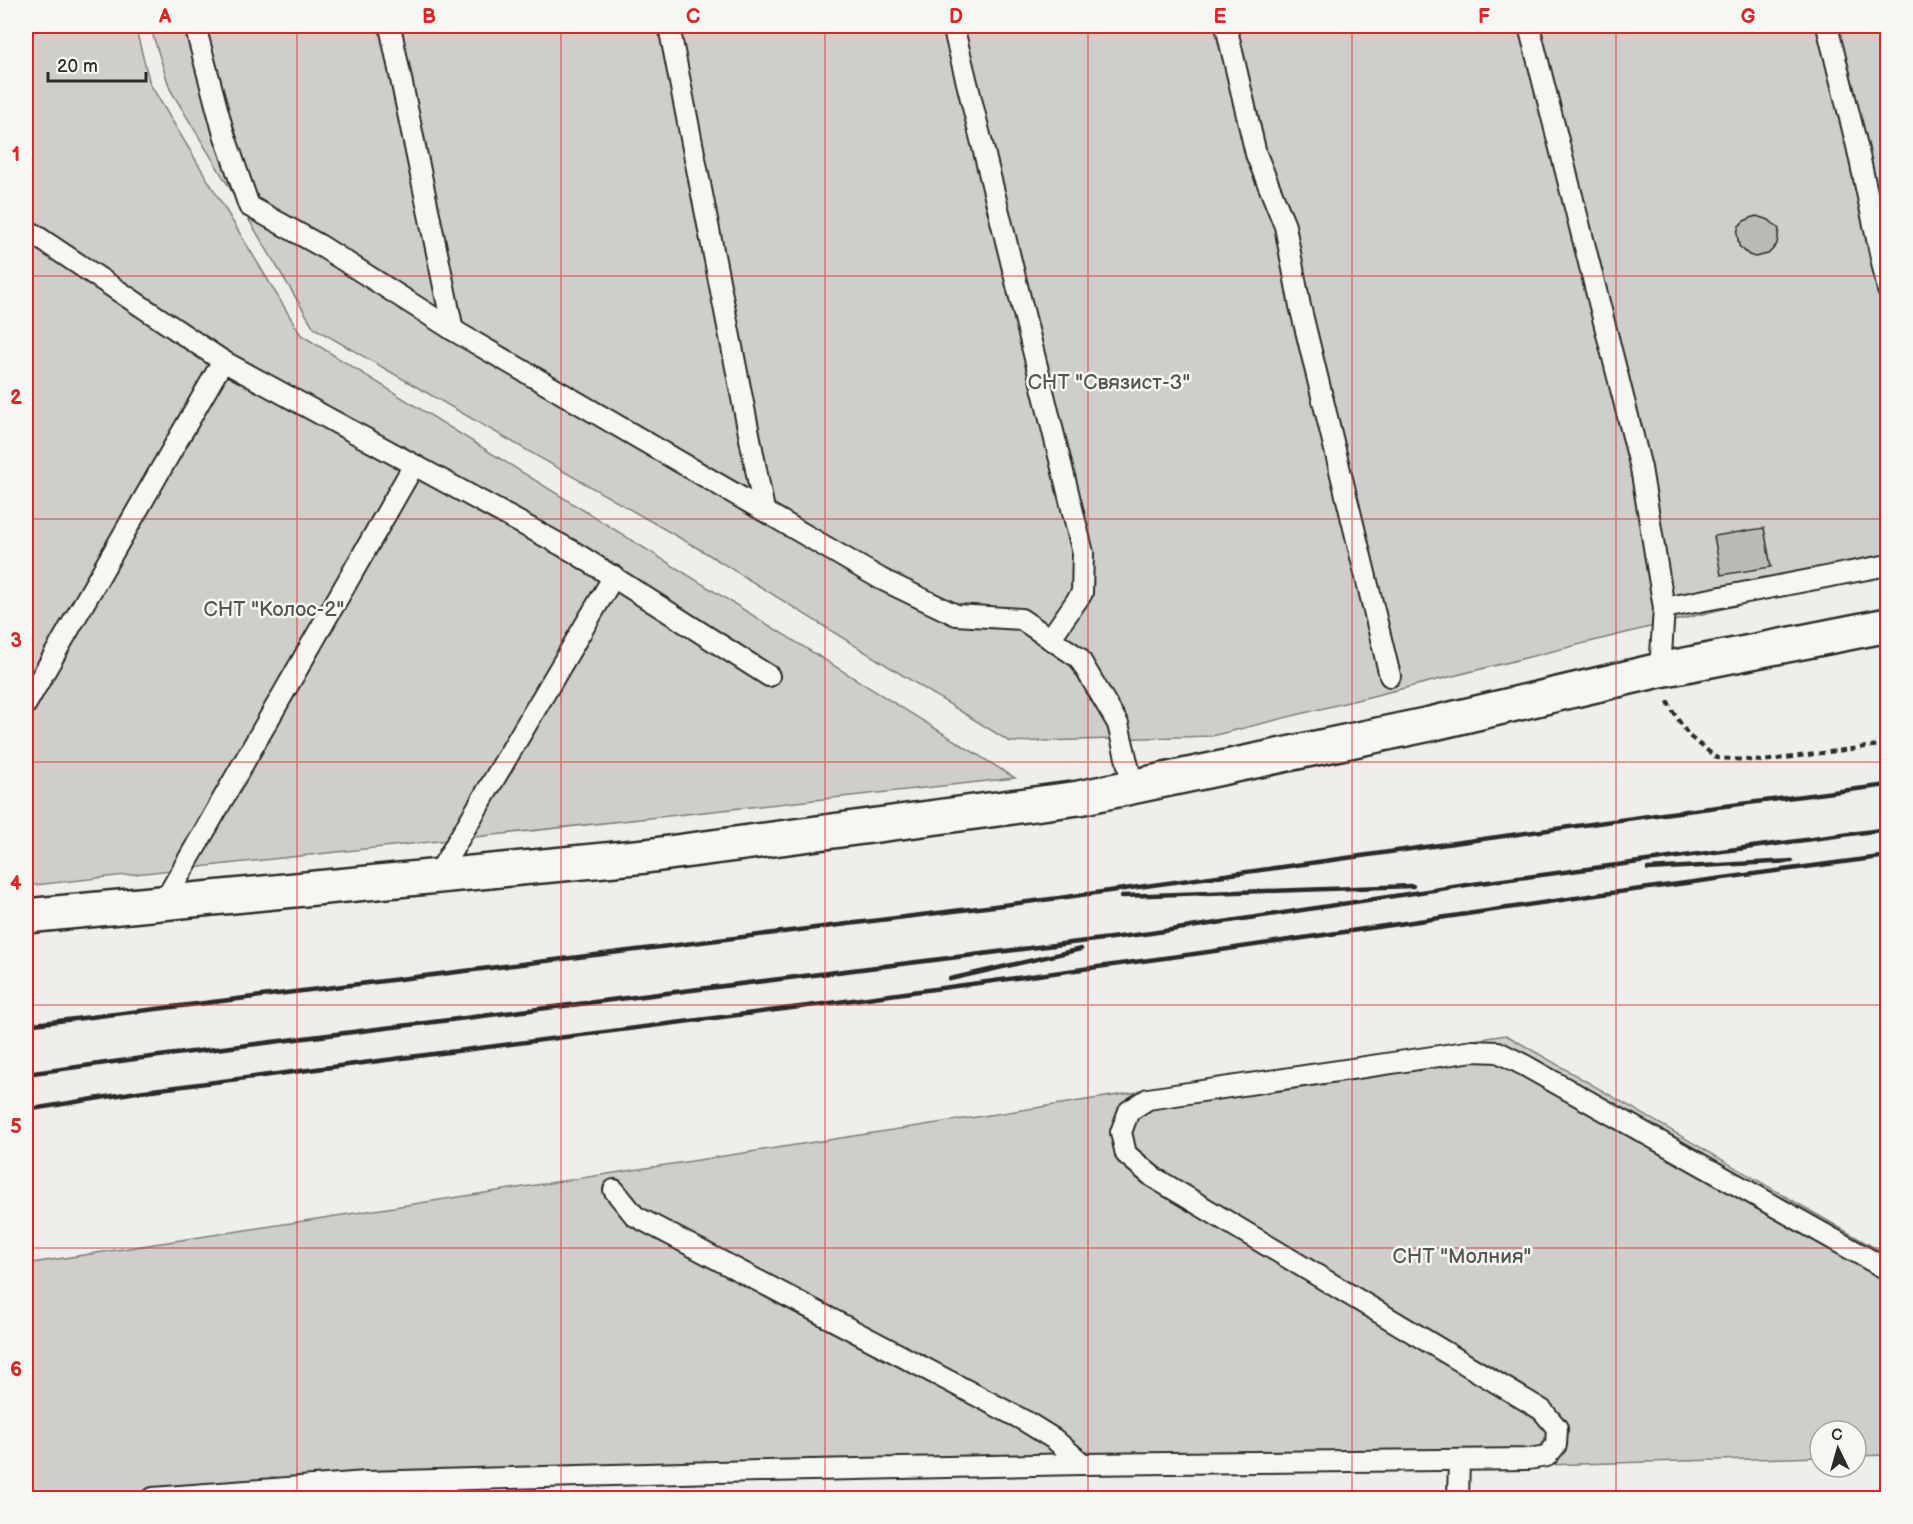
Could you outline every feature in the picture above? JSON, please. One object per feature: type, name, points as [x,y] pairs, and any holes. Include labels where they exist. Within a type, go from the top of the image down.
[{"type":"street","points":[[26,916],[646,856],[1079,798],[1430,724],[1660,670],[1887,625]]},
{"type":"lane","points":[[195,26],[223,131],[249,206],[321,246],[453,330],[881,579],[956,615],[1021,619],[1079,658],[1118,724],[1133,787]]},
{"type":"lane","points":[[390,26],[453,330]]},
{"type":"lane","points":[[669,26],[764,510]]},
{"type":"lane","points":[[953,26],[1083,553],[1082,593],[1050,639]]},
{"type":"lane","points":[[1226,26],[1256,154],[1285,226],[1300,306],[1390,676]]},
{"type":"lane","points":[[1529,26],[1641,468],[1664,608],[1660,670]]},
{"type":"lane","points":[[1827,26],[1857,146],[1887,290]]},
{"type":"lane","points":[[26,229],[223,361],[574,552],[769,676]]},
{"type":"lane","points":[[26,704],[223,361]]},
{"type":"lane","points":[[164,902],[414,465]]},
{"type":"lane","points":[[1664,608],[1887,565]]},
{"type":"lane","points":[[437,876],[614,576]]},
{"type":"lane","points":[[153,1498],[366,1482],[1083,1464],[1528,1459],[1547,1456],[1556,1445],[1557,1428],[1542,1410],[1153,1177],[1126,1154],[1121,1132],[1129,1111],[1148,1099],[1473,1051],[1498,1052],[1524,1065],[1887,1270]]},
{"type":"lane","points":[[614,1190],[635,1216],[1025,1421],[1054,1438],[1083,1464]]},
{"type":"lane","points":[[1458,1498],[1459,1460]]},
{"type":"path","points":[[1660,670],[1670,707],[1689,736],[1717,758],[1763,761],[1887,744]]},
{"type":"green space","name":"СНТ \"Колос-2\"","points":[[26,26],[135,26],[150,84],[301,335],[1015,778],[26,886]]},
{"type":"green space","name":"СНТ \"Связист-3\"","points":[[150,26],[1887,26],[1887,568],[1212,736],[1010,742],[706,553],[314,328],[170,89]]},
{"type":"green space","name":"СНТ \"Молния\"","points":[[1506,1035],[1887,1255],[1887,1455],[1868,1456],[1868,1419],[1808,1419],[1808,1457],[388,1491],[298,1498],[26,1498],[26,1264]]},
{"type":"building","points":[[1756,216],[1769,220],[1779,229],[1777,244],[1773,249],[1768,254],[1755,257],[1739,246],[1737,233],[1744,221]]},
{"type":"building","points":[[1764,528],[1771,567],[1721,575],[1714,536]]},
{"type":"railway","points":[[26,1025],[1059,898],[1888,785]]},
{"type":"railway","points":[[26,1074],[1151,933],[1473,884],[1888,829]]},
{"type":"railway","points":[[26,1110],[137,1092],[1201,953],[1596,895],[1888,856]]},
{"type":"railway","points":[[1648,869],[1792,861]]},
{"type":"railway","points":[[1122,896],[1413,886]]},
{"type":"railway","points":[[950,979],[1081,949]]}]
